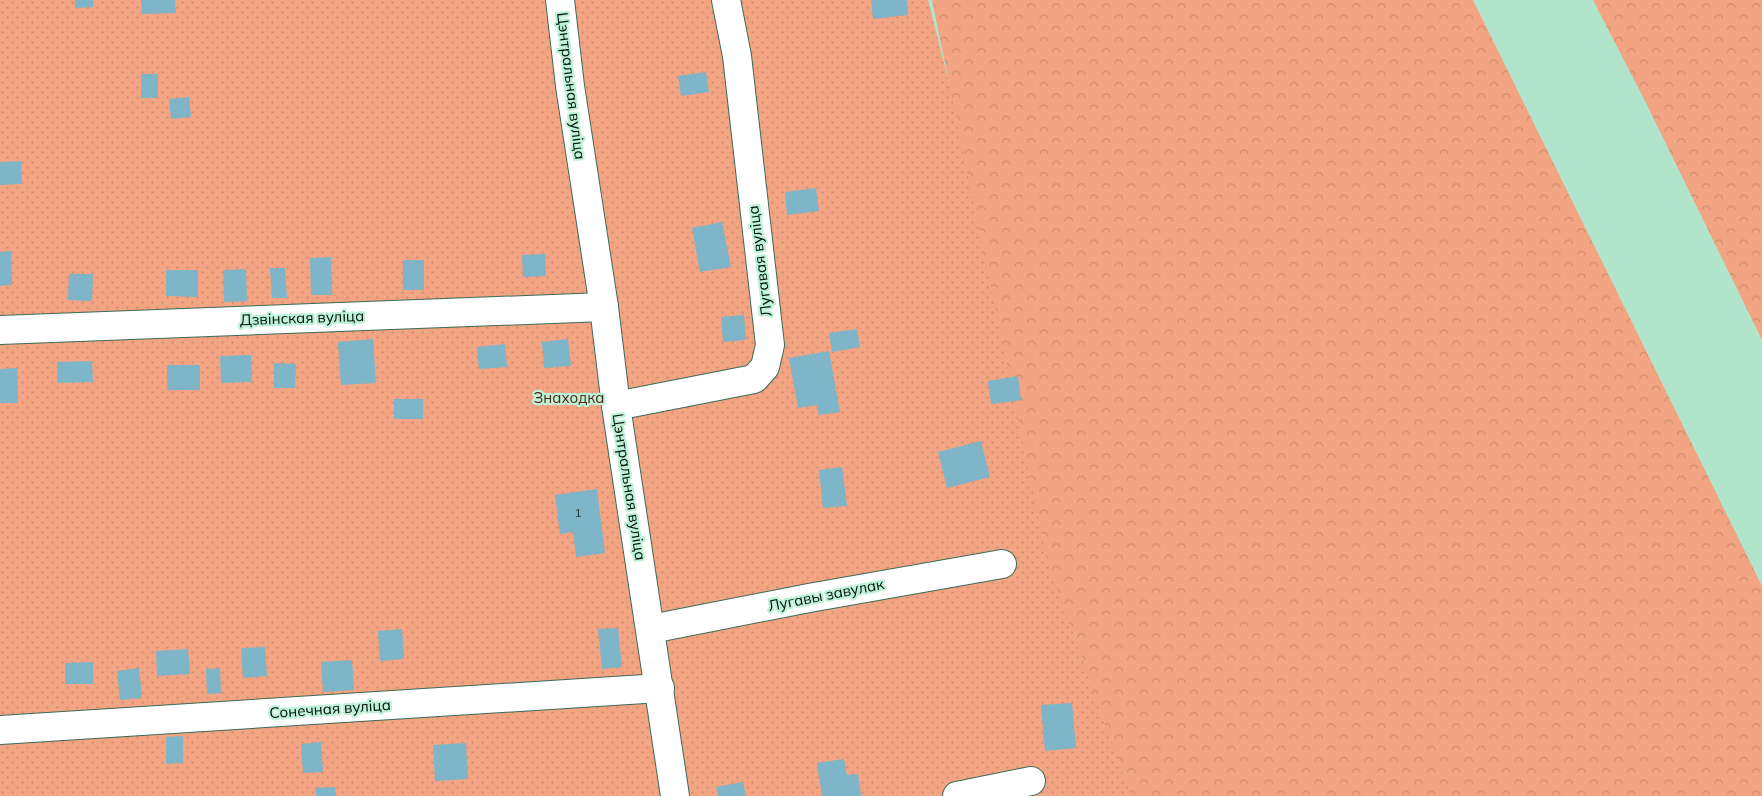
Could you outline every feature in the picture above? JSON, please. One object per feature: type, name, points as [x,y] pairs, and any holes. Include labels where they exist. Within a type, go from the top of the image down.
[{"type":"street","name":"Цэнтральная вуліца","points":[[560,0],[570,86],[604,306],[616,406],[675,796]]},
{"type":"street","name":"Лугавая вуліца","points":[[616,406],[754,380],[765,367],[770,345],[737,56],[726,0]]},
{"type":"street","name":"Дзвінская вуліца","points":[[0,330],[604,306]]},
{"type":"street","name":"Лугавы завулак","points":[[651,629],[808,598],[1002,564]]},
{"type":"street","name":"Сонечная вуліца","points":[[0,730],[660,688]]},
{"type":"street","points":[[957,796],[1031,780]]},
{"type":"green space","name":"Знаходка","points":[[0,0],[928,0],[1031,405],[1139,796],[0,796]]},
{"type":"green space","points":[[932,0],[1473,0],[1762,586],[1762,796],[1131,796],[1047,560]]},
{"type":"green space","points":[[1593,0],[1762,0],[1762,340],[1646,103]]},
{"type":"building","points":[[75,0],[93,0],[93,7],[75,8]]},
{"type":"building","points":[[141,0],[175,0],[176,13],[142,14]]},
{"type":"building","points":[[871,0],[907,0],[908,15],[873,19]]},
{"type":"building","points":[[706,72],[709,92],[681,96],[678,76]]},
{"type":"building","points":[[141,74],[158,74],[158,98],[141,98]]},
{"type":"building","points":[[189,97],[191,117],[171,119],[169,99]]},
{"type":"building","points":[[21,161],[22,184],[0,185],[0,162]]},
{"type":"building","points":[[816,188],[819,211],[787,215],[785,192]]},
{"type":"building","points":[[722,222],[731,267],[700,272],[692,228]]},
{"type":"building","points":[[11,251],[12,285],[0,286],[0,252]]},
{"type":"building","points":[[545,254],[546,276],[523,277],[522,255]]},
{"type":"building","points":[[331,257],[332,295],[311,295],[310,258]]},
{"type":"building","points":[[403,260],[424,260],[424,290],[403,290]]},
{"type":"building","points":[[270,268],[285,268],[287,298],[272,298]]},
{"type":"building","points":[[246,269],[247,301],[224,302],[223,270]]},
{"type":"building","points":[[166,270],[198,270],[198,297],[166,296]]},
{"type":"building","points":[[69,274],[93,274],[92,301],[68,300]]},
{"type":"building","points":[[744,315],[746,340],[723,342],[721,317]]},
{"type":"building","points":[[857,329],[860,347],[832,352],[829,333]]},
{"type":"building","points":[[373,339],[376,383],[341,385],[338,342]]},
{"type":"building","points":[[568,339],[571,366],[544,368],[542,342]]},
{"type":"building","points":[[505,344],[507,367],[479,369],[477,347]]},
{"type":"building","points":[[829,351],[840,412],[819,415],[817,405],[798,408],[789,358]]},
{"type":"building","points":[[251,355],[252,382],[221,383],[220,356]]},
{"type":"building","points":[[92,361],[93,382],[57,383],[57,362]]},
{"type":"building","points":[[274,363],[296,364],[295,388],[274,388]]},
{"type":"building","points":[[167,365],[200,365],[200,390],[167,390]]},
{"type":"building","points":[[17,368],[18,403],[0,403],[0,369]]},
{"type":"building","points":[[1018,376],[1021,400],[991,404],[988,381]]},
{"type":"building","points":[[394,399],[423,399],[423,419],[394,419]]},
{"type":"building","points":[[981,441],[990,477],[947,488],[938,452]]},
{"type":"building","points":[[842,467],[847,506],[823,508],[819,470]]},
{"type":"building","points":[[597,489],[605,553],[576,557],[573,532],[560,534],[555,495]]},
{"type":"building","points":[[618,628],[622,667],[602,669],[598,629]]},
{"type":"building","points":[[402,629],[404,659],[380,661],[378,631]]},
{"type":"building","points":[[265,647],[267,676],[243,678],[241,648]]},
{"type":"building","points":[[188,649],[190,674],[157,676],[156,651]]},
{"type":"building","points":[[352,660],[354,690],[323,692],[321,662]]},
{"type":"building","points":[[93,662],[93,684],[65,684],[65,663]]},
{"type":"building","points":[[139,668],[142,698],[120,700],[117,671]]},
{"type":"building","points":[[220,668],[221,693],[207,694],[206,669]]},
{"type":"building","points":[[1072,703],[1076,748],[1045,751],[1041,705]]},
{"type":"building","points":[[183,736],[183,763],[166,764],[166,737]]},
{"type":"building","points":[[321,742],[323,772],[303,773],[301,744]]},
{"type":"building","points":[[466,743],[468,779],[435,781],[433,745]]},
{"type":"building","points":[[844,759],[847,775],[858,774],[861,796],[822,796],[817,763]]},
{"type":"building","points":[[743,782],[746,796],[718,796],[716,787]]},
{"type":"building","points":[[335,787],[336,796],[316,796],[315,788]]}]
